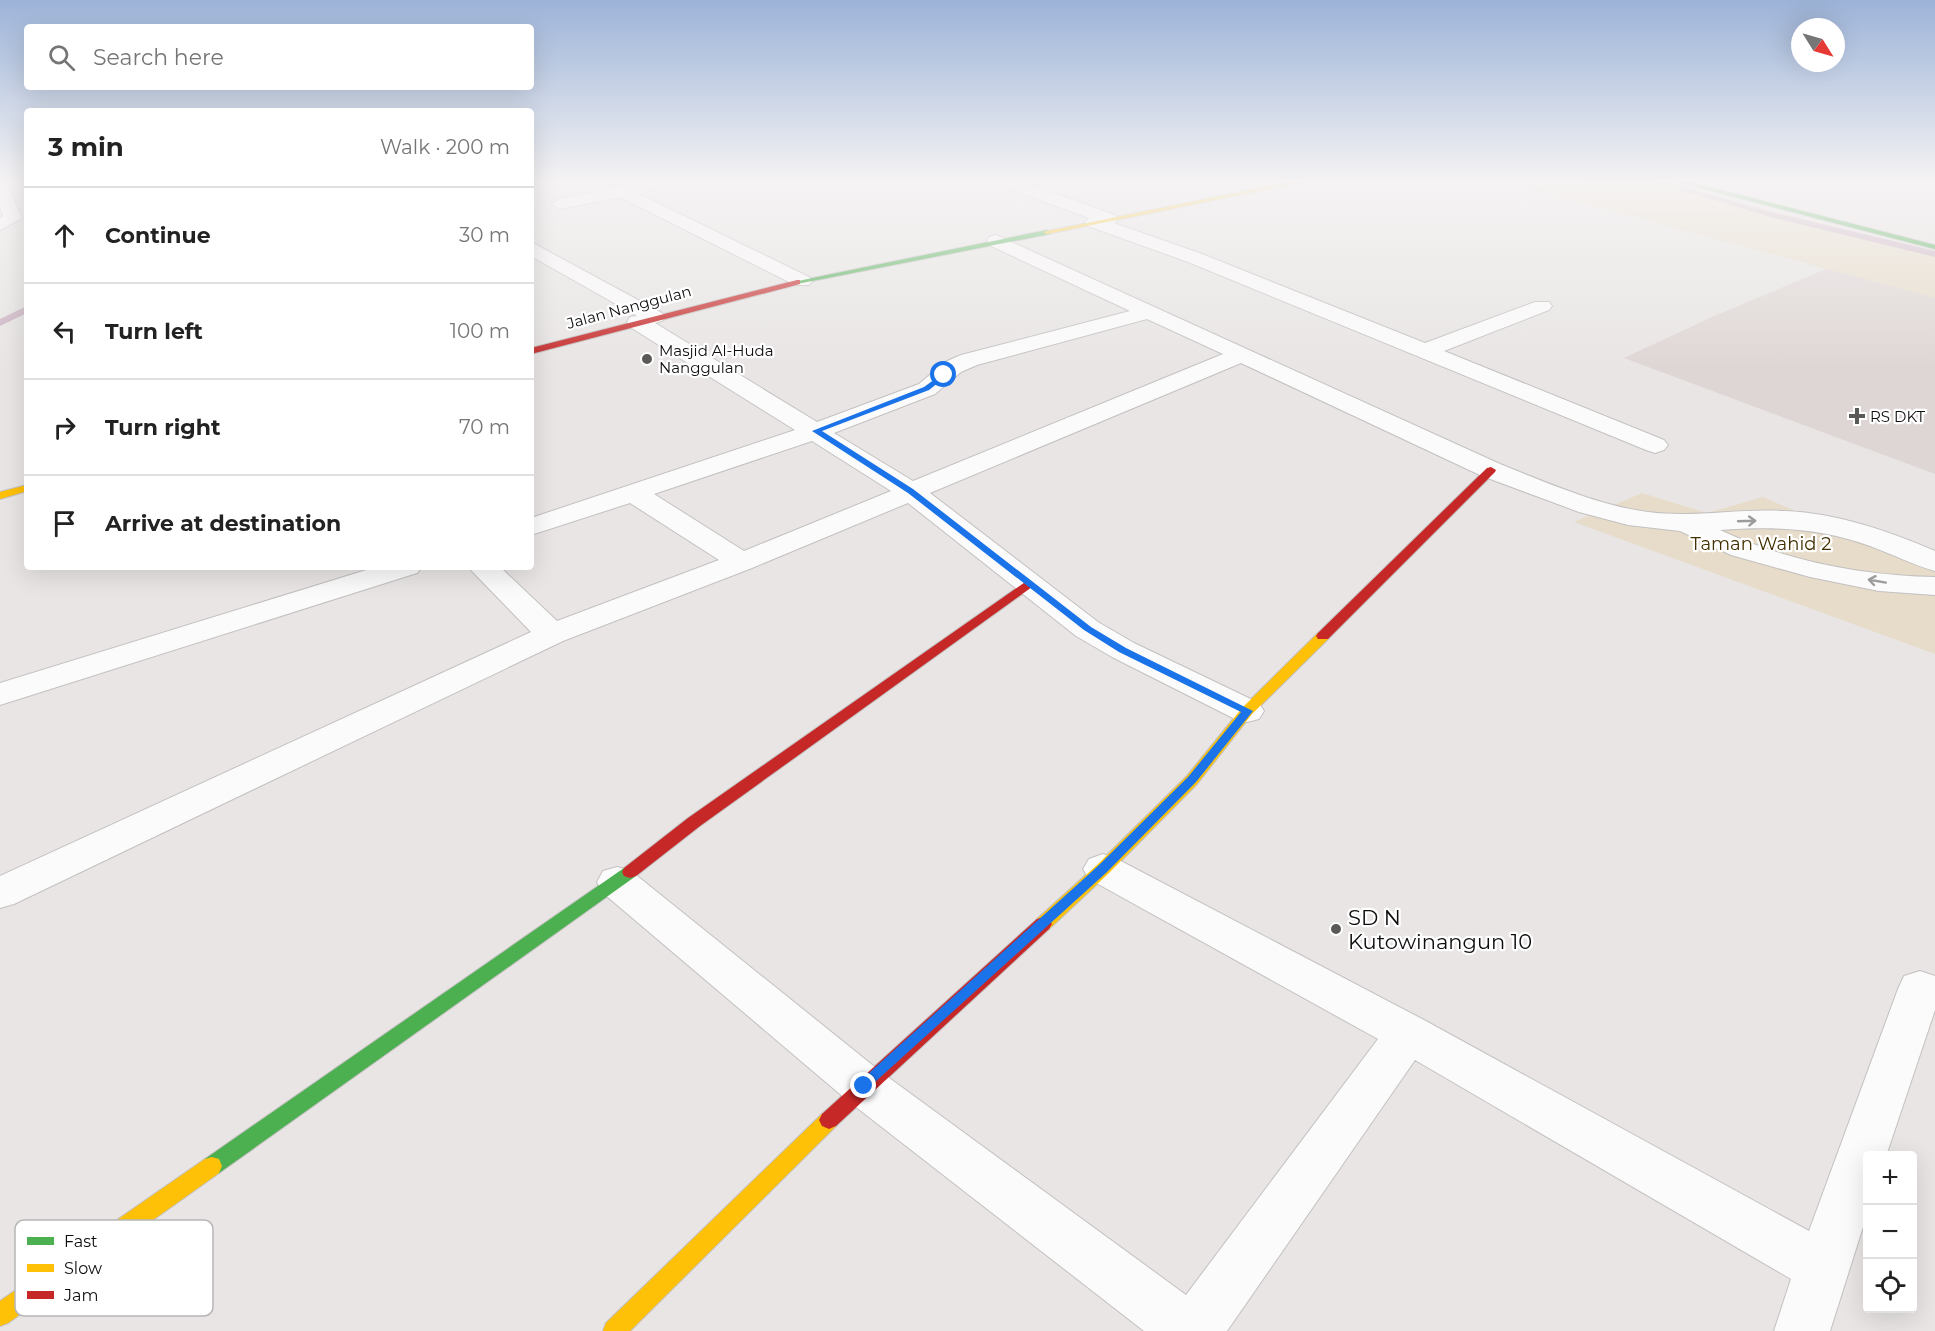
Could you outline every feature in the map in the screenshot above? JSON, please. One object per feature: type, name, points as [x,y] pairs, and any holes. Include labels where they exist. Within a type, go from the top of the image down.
[{"type":"street","points":[[728,244],[802,280]]},
{"type":"street","name":"Jalan Nanggulan","points":[[534,350],[802,280],[981,244]]},
{"type":"street","points":[[1003,244],[1491,470],[1603,511],[1648,520],[1689,524],[1786,519],[1818,523],[1885,541],[1935,562]]},
{"type":"street","points":[[1161,244],[1655,445]]},
{"type":"street","points":[[534,250],[646,319],[910,491],[1087,628],[1123,650],[1248,711]]},
{"type":"street","points":[[1425,351],[1542,306]]},
{"type":"street","points":[[534,526],[635,494],[816,431],[927,389],[953,367],[969,360],[1149,312]]},
{"type":"street","points":[[0,893],[552,634],[742,562],[1243,354]]},
{"type":"street","points":[[614,1331],[864,1086],[1103,869],[1192,780],[1248,711],[1491,470]]},
{"type":"street","points":[[0,496],[24,489]]},
{"type":"street","points":[[635,494],[742,562]]},
{"type":"street","points":[[1689,524],[1722,541],[1770,558],[1894,584],[1935,586]]},
{"type":"street","points":[[0,694],[397,570]]},
{"type":"street","points":[[486,570],[552,634]]},
{"type":"street","points":[[136,1220],[618,882],[694,822],[1028,584]]},
{"type":"street","points":[[1103,869],[1408,1033],[1822,1267]]},
{"type":"street","points":[[618,882],[864,1086],[1191,1331],[1408,1033]]},
{"type":"street","points":[[1802,1331],[1822,1267],[1920,989]]},
{"type":"street","points":[[0,1315],[15,1304]]},
{"type":"shaded area","name":"RS DKT","points":[[1876,248],[1935,256],[1935,474],[1624,358],[1712,317]]},
{"type":"green space","points":[[1735,244],[1904,244],[1935,252],[1935,298]]},
{"type":"green space","name":"Taman Wahid 2","points":[[1642,493],[1707,513],[1763,497],[1935,572],[1935,654],[1574,522]]},
{"type":"waterway","points":[[1894,244],[1935,254]]},
{"type":"waterway","points":[[0,323],[24,311]]},
{"type":"traffic: fast","points":[[797,282],[986,244]]},
{"type":"traffic: fast","points":[[1924,244],[1935,247]]},
{"type":"traffic: fast","points":[[212,1166],[630,872]]},
{"type":"traffic: slow","points":[[0,496],[24,489]]},
{"type":"traffic: slow","points":[[1043,924],[1103,869],[1192,780],[1247,711],[1323,636]]},
{"type":"traffic: slow","points":[[614,1331],[829,1120]]},
{"type":"traffic: slow","points":[[135,1220],[212,1166]]},
{"type":"traffic: slow","points":[[0,1315],[15,1304]]},
{"type":"traffic: jam","points":[[534,350],[797,282]]},
{"type":"traffic: jam","points":[[1323,636],[1491,470]]},
{"type":"traffic: jam","points":[[630,872],[694,822],[1028,584]]},
{"type":"traffic: jam","points":[[829,1120],[1043,924]]},
{"type":"place","name":"Masjid Al-Huda Nanggulan","points":[[647,359]]},
{"type":"place","name":"RS DKT","points":[[1857,416]]},
{"type":"place","name":"SD N Kutowinangun 10","points":[[1336,929]]},
{"type":"route","points":[[864,1086],[1103,869],[1192,780],[1248,711],[1123,650],[1087,628],[910,491],[816,431],[927,389],[944,375]]}]
